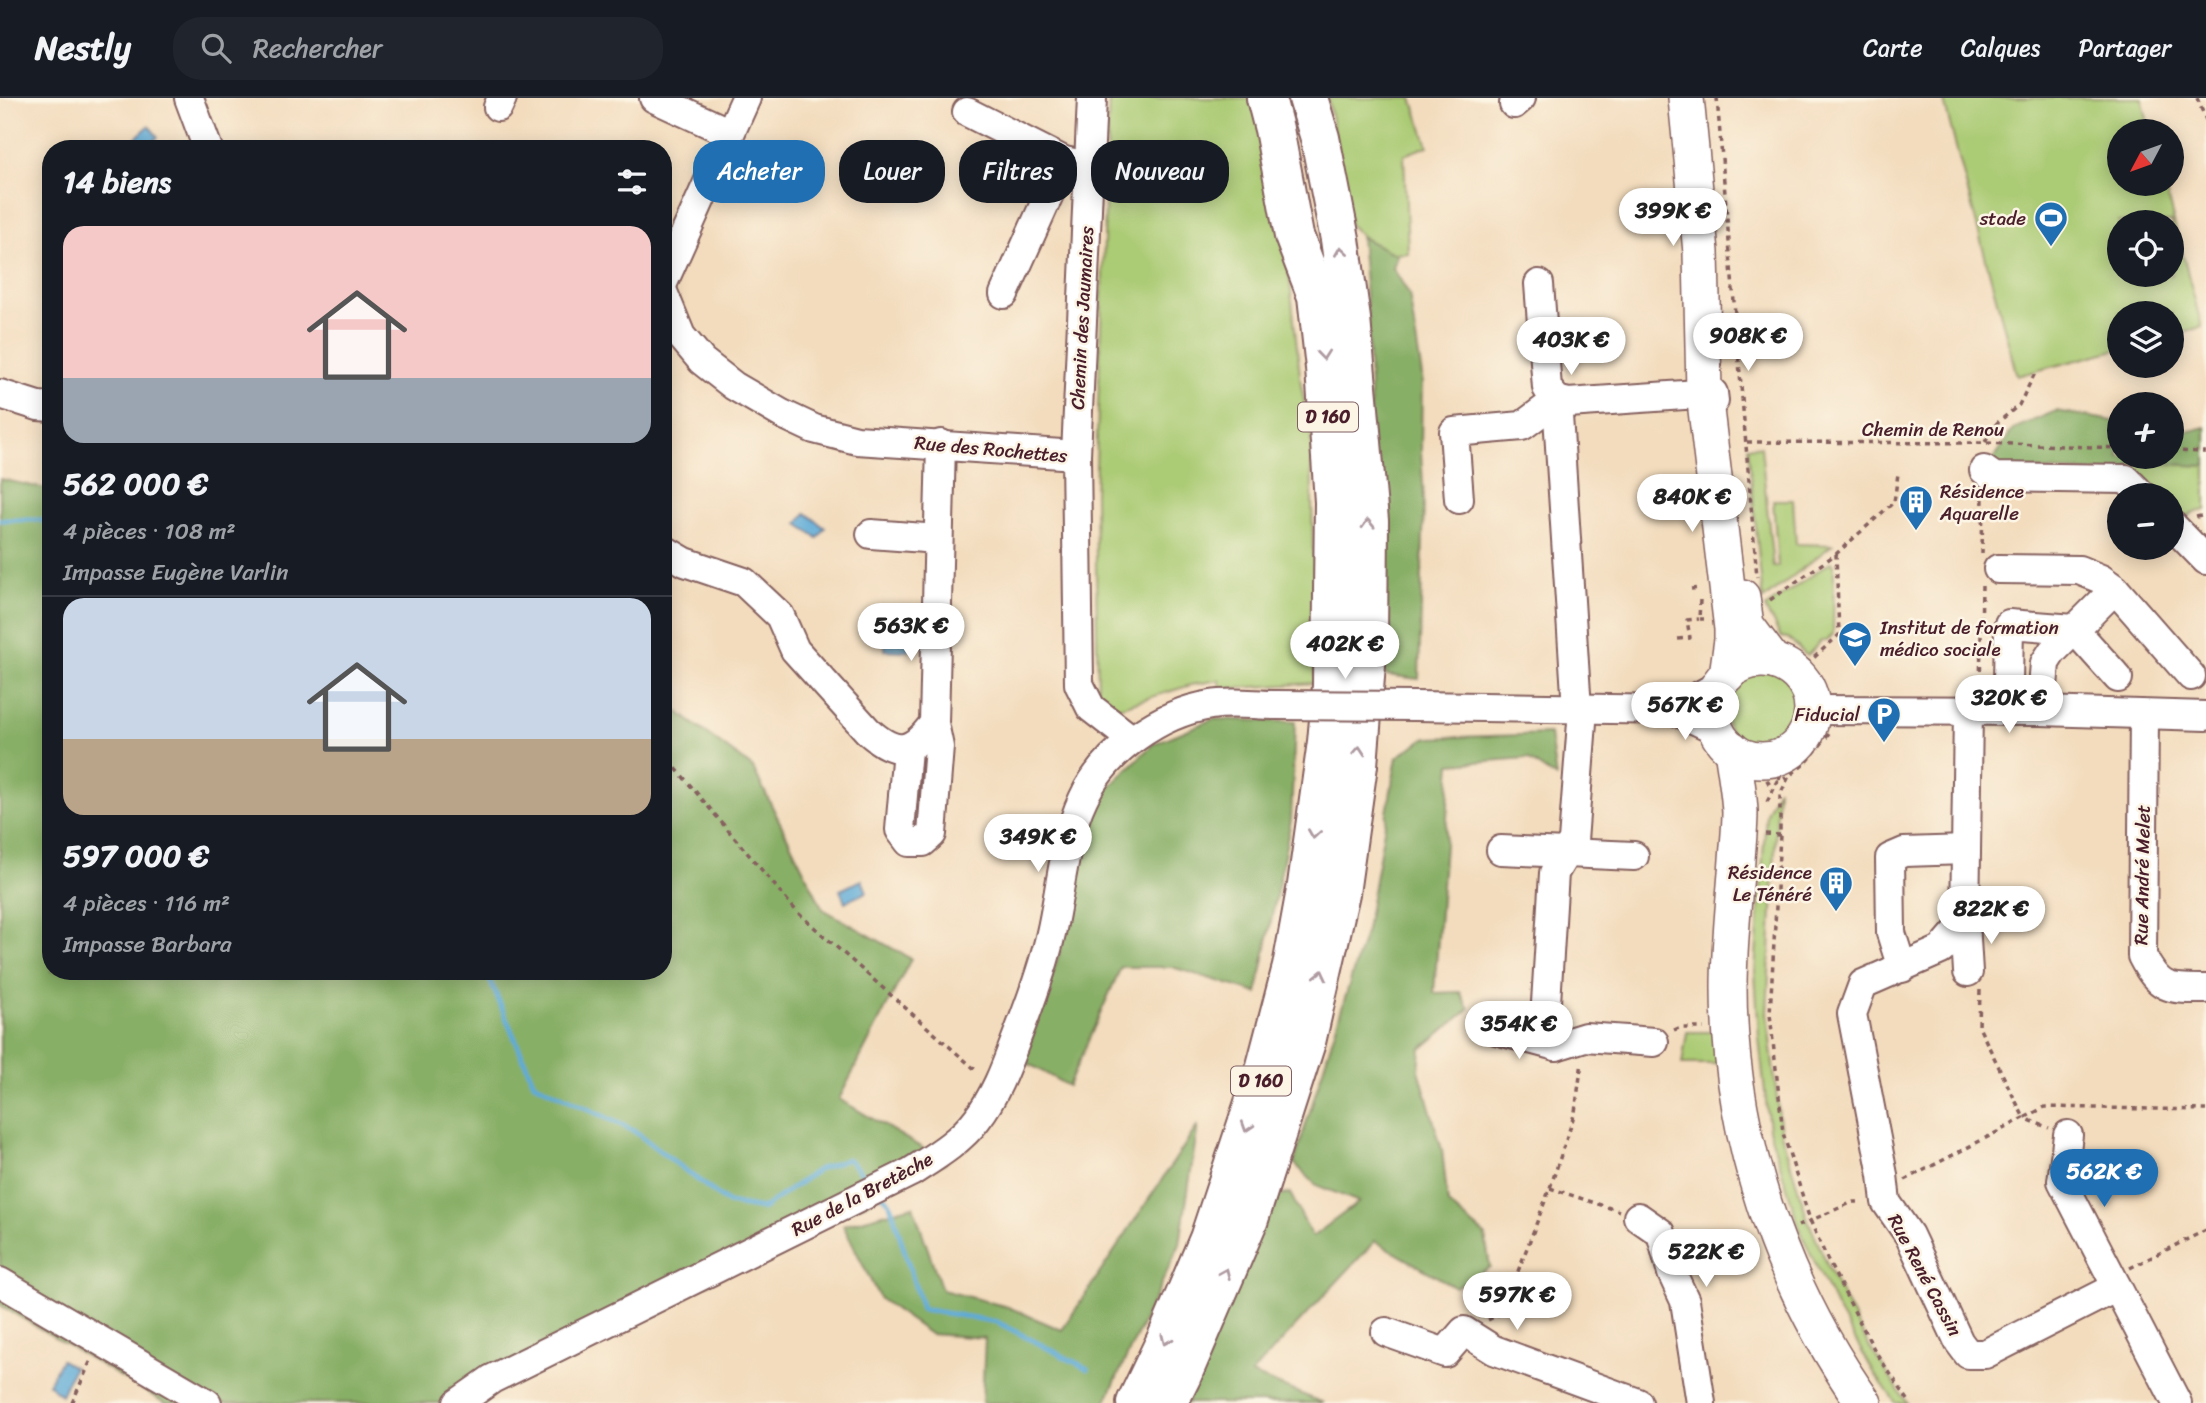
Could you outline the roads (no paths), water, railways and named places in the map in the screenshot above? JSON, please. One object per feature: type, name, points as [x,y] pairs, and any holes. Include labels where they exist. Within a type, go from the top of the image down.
[{"type":"highway","name":"D 160","points":[[1266,98],[1294,236],[1317,296]]},
{"type":"highway","name":"D 160","points":[[1136,1403],[1167,1338],[1221,1207],[1265,1070],[1292,967],[1307,885],[1326,742],[1332,687],[1334,502],[1325,368],[1317,296],[1292,148],[1279,98]]},
{"type":"highway","name":"D 160","points":[[1168,1403],[1249,1219],[1306,1042],[1340,893],[1358,765],[1368,639],[1369,521],[1340,239],[1320,138],[1308,98]]},
{"type":"highway","name":"D 160","points":[[1320,138],[1327,108],[1325,98]]},
{"type":"main road","points":[[1686,98],[1701,253],[1704,393],[1732,629],[1723,680],[1713,708],[1757,820]]},
{"type":"main road","points":[[1697,98],[1732,510],[1746,625],[1782,656],[1801,679],[1821,721],[1811,724],[1781,768],[1752,788],[1757,820],[1731,953],[1730,1028],[1735,1079],[1762,1201],[1790,1272],[1817,1326],[1864,1403]]},
{"type":"main road","points":[[1723,680],[1748,662],[1782,656]]},
{"type":"main road","points":[[1724,740],[1752,759],[1781,768]]},
{"type":"street","points":[[189,98],[205,140]]},
{"type":"street","points":[[654,98],[730,133]]},
{"type":"street","points":[[672,263],[746,98]]},
{"type":"street","name":"Chemin des Jaumaires","points":[[1077,164],[1092,98]]},
{"type":"street","points":[[967,111],[1027,140]]},
{"type":"street","points":[[1004,294],[1055,203]]},
{"type":"street","name":"Chemin des Jaumaires","points":[[1076,455],[1077,203]]},
{"type":"street","points":[[1539,284],[1547,388],[1557,400],[1568,403],[1713,393],[1722,482],[1732,510]]},
{"type":"street","name":"Rue des Rochettes","points":[[672,314],[681,336],[702,361],[734,386],[814,429],[857,440],[1076,455],[1079,684],[1091,708],[1131,739]]},
{"type":"street","points":[[0,394],[42,406]]},
{"type":"street","points":[[1459,499],[1454,432],[1522,426],[1557,400]]},
{"type":"street","points":[[1556,1046],[1545,1019],[1554,873],[1573,841],[1580,709],[1557,400]]},
{"type":"street","points":[[907,749],[900,830],[909,842],[923,842],[932,834],[939,747],[934,723],[941,444]]},
{"type":"street","points":[[1984,456],[1994,477],[2126,479],[2130,483]]},
{"type":"street","points":[[871,534],[938,539]]},
{"type":"street","points":[[2184,537],[2206,560]]},
{"type":"street","points":[[672,554],[685,562],[744,582],[780,617],[795,650],[880,742],[894,748],[907,749],[921,740],[934,723]]},
{"type":"street","points":[[1998,569],[2079,570],[2101,579],[2115,589],[2191,676]]},
{"type":"street","points":[[2041,711],[2045,663],[2052,652],[2115,589]]},
{"type":"street","points":[[2008,683],[2008,624],[2074,629],[2118,678]]},
{"type":"street","points":[[1723,680],[1674,710],[1724,740]]},
{"type":"street","name":"Rue de la Bretèche","points":[[458,1403],[492,1379],[911,1172],[956,1142],[976,1120],[997,1089],[1031,1000],[1051,936],[1070,837],[1083,798],[1100,772],[1131,739],[1175,716],[1212,705],[1674,710]]},
{"type":"street","points":[[1968,711],[1965,922],[1968,972]]},
{"type":"street","points":[[1821,721],[1968,711],[2206,716]]},
{"type":"street","name":"Rue André Melet","points":[[2144,715],[2142,956],[2152,976],[2173,989],[2206,989]]},
{"type":"street","points":[[1501,850],[1634,856]]},
{"type":"street","points":[[1902,968],[1891,933],[1890,858],[1904,852],[1966,850]]},
{"type":"street","name":"Rue René Cassin","points":[[1965,922],[1941,950],[1863,984],[1852,1014],[1884,1174],[1886,1202],[1909,1235],[1959,1342],[1968,1354],[1985,1354],[2117,1287]]},
{"type":"street","points":[[1496,1030],[1556,1046],[1585,1037],[1654,1042]]},
{"type":"street","points":[[2068,1135],[2062,1181],[2177,1403]]},
{"type":"street","points":[[1637,1217],[1661,1233],[1672,1273],[1685,1301],[1701,1403]]},
{"type":"street","points":[[0,1282],[207,1403]]},
{"type":"street","points":[[1386,1332],[1445,1353],[1464,1331],[1494,1350],[1638,1403]]},
{"type":"water","points":[[149,126],[158,137],[155,140],[133,140]]},
{"type":"water","points":[[806,513],[825,528],[818,538],[798,524]]},
{"type":"water","points":[[885,637],[909,638],[909,651],[885,650]]},
{"type":"water","points":[[862,880],[867,892],[845,902],[840,890]]},
{"type":"water","points":[[61,1360],[74,1367],[61,1395],[48,1384]]},
{"type":"waterway","points":[[0,520],[42,521]]},
{"type":"waterway","points":[[490,980],[534,1083],[634,1131],[728,1203],[762,1209],[819,1169],[848,1159],[870,1182]]},
{"type":"waterway","points":[[882,1194],[890,1203],[922,1309],[997,1322],[1088,1369]]},
{"type":"place","name":"stade","points":[[2051,248]]},
{"type":"place","name":"Résidence Aquarelle","points":[[1916,532]]},
{"type":"place","name":"Institut de formation médico sociale","points":[[1855,668]]},
{"type":"place","name":"Fiducial","points":[[1884,744]]},
{"type":"place","name":"Résidence Le Ténéré","points":[[1836,913]]}]
